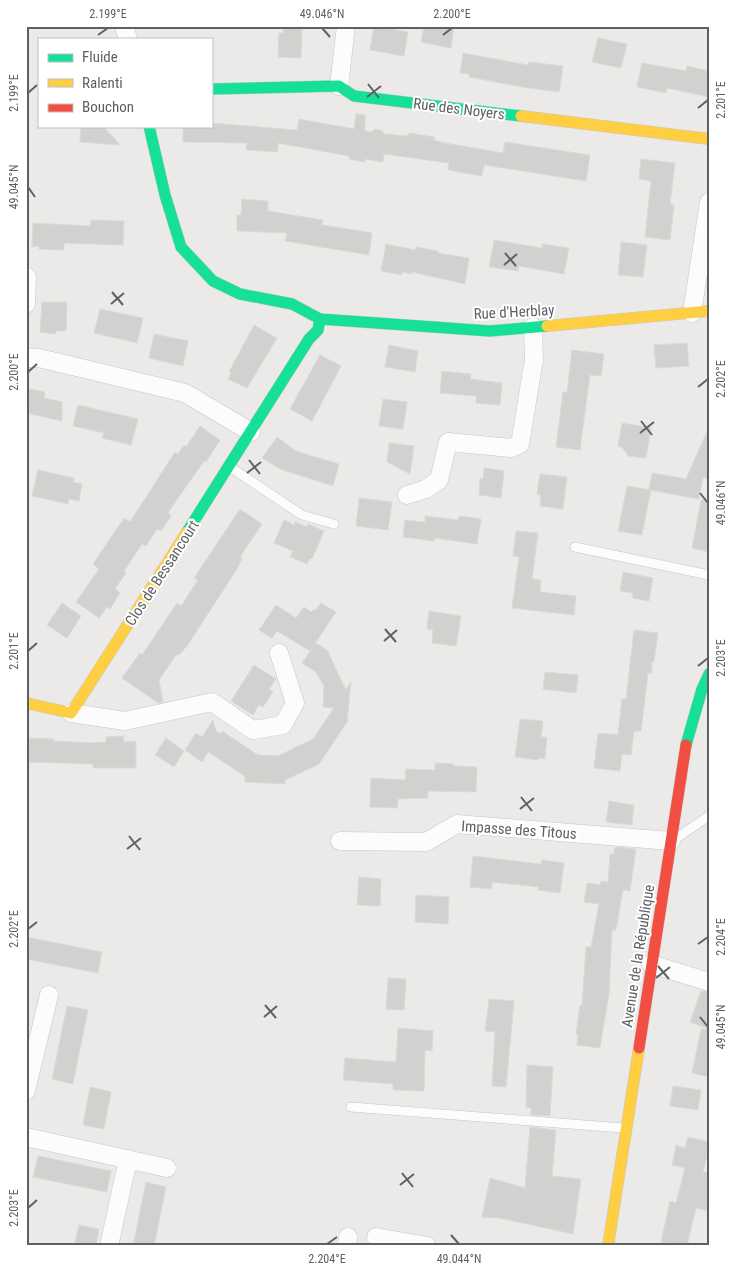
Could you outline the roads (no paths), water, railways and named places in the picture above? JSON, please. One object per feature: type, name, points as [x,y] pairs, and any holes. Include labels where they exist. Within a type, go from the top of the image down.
[{"type":"street","points":[[124,26],[128,38]]},
{"type":"street","points":[[339,86],[346,26]]},
{"type":"street","name":"Rue des Noyers","points":[[212,89],[339,86],[354,96],[709,139]]},
{"type":"street","points":[[149,128],[165,195],[181,247],[212,281],[240,294],[292,304],[320,319]]},
{"type":"street","points":[[701,312],[709,202]]},
{"type":"street","points":[[26,304],[27,277]]},
{"type":"street","name":"Rue d'Herblay","points":[[320,319],[490,331],[701,312]]},
{"type":"street","name":"Clos de Bessancourt","points":[[71,713],[230,467],[309,340],[318,330],[320,319]]},
{"type":"street","points":[[407,495],[426,489],[439,480],[448,442],[511,448],[520,444],[534,359],[533,327]]},
{"type":"street","points":[[26,358],[39,358],[185,393],[251,432]]},
{"type":"street","points":[[26,703],[71,713],[125,721],[212,702],[253,730],[283,725],[294,703],[279,653]]},
{"type":"street","name":"Avenue de la République","points":[[608,1246],[686,745],[702,689],[709,674]]},
{"type":"street","name":"Impasse des Titous","points":[[340,841],[426,842],[457,824],[671,842]]},
{"type":"street","points":[[652,964],[709,982]]},
{"type":"street","points":[[26,1091],[49,995]]},
{"type":"street","points":[[26,1137],[167,1168]]},
{"type":"street","points":[[109,1246],[128,1159]]},
{"type":"street","points":[[376,1237],[427,1246]]},
{"type":"lane","points":[[230,467],[302,515],[334,524]]},
{"type":"lane","points":[[575,547],[709,575]]},
{"type":"lane","points":[[671,842],[709,816]]},
{"type":"lane","points":[[351,1107],[626,1128]]}]
